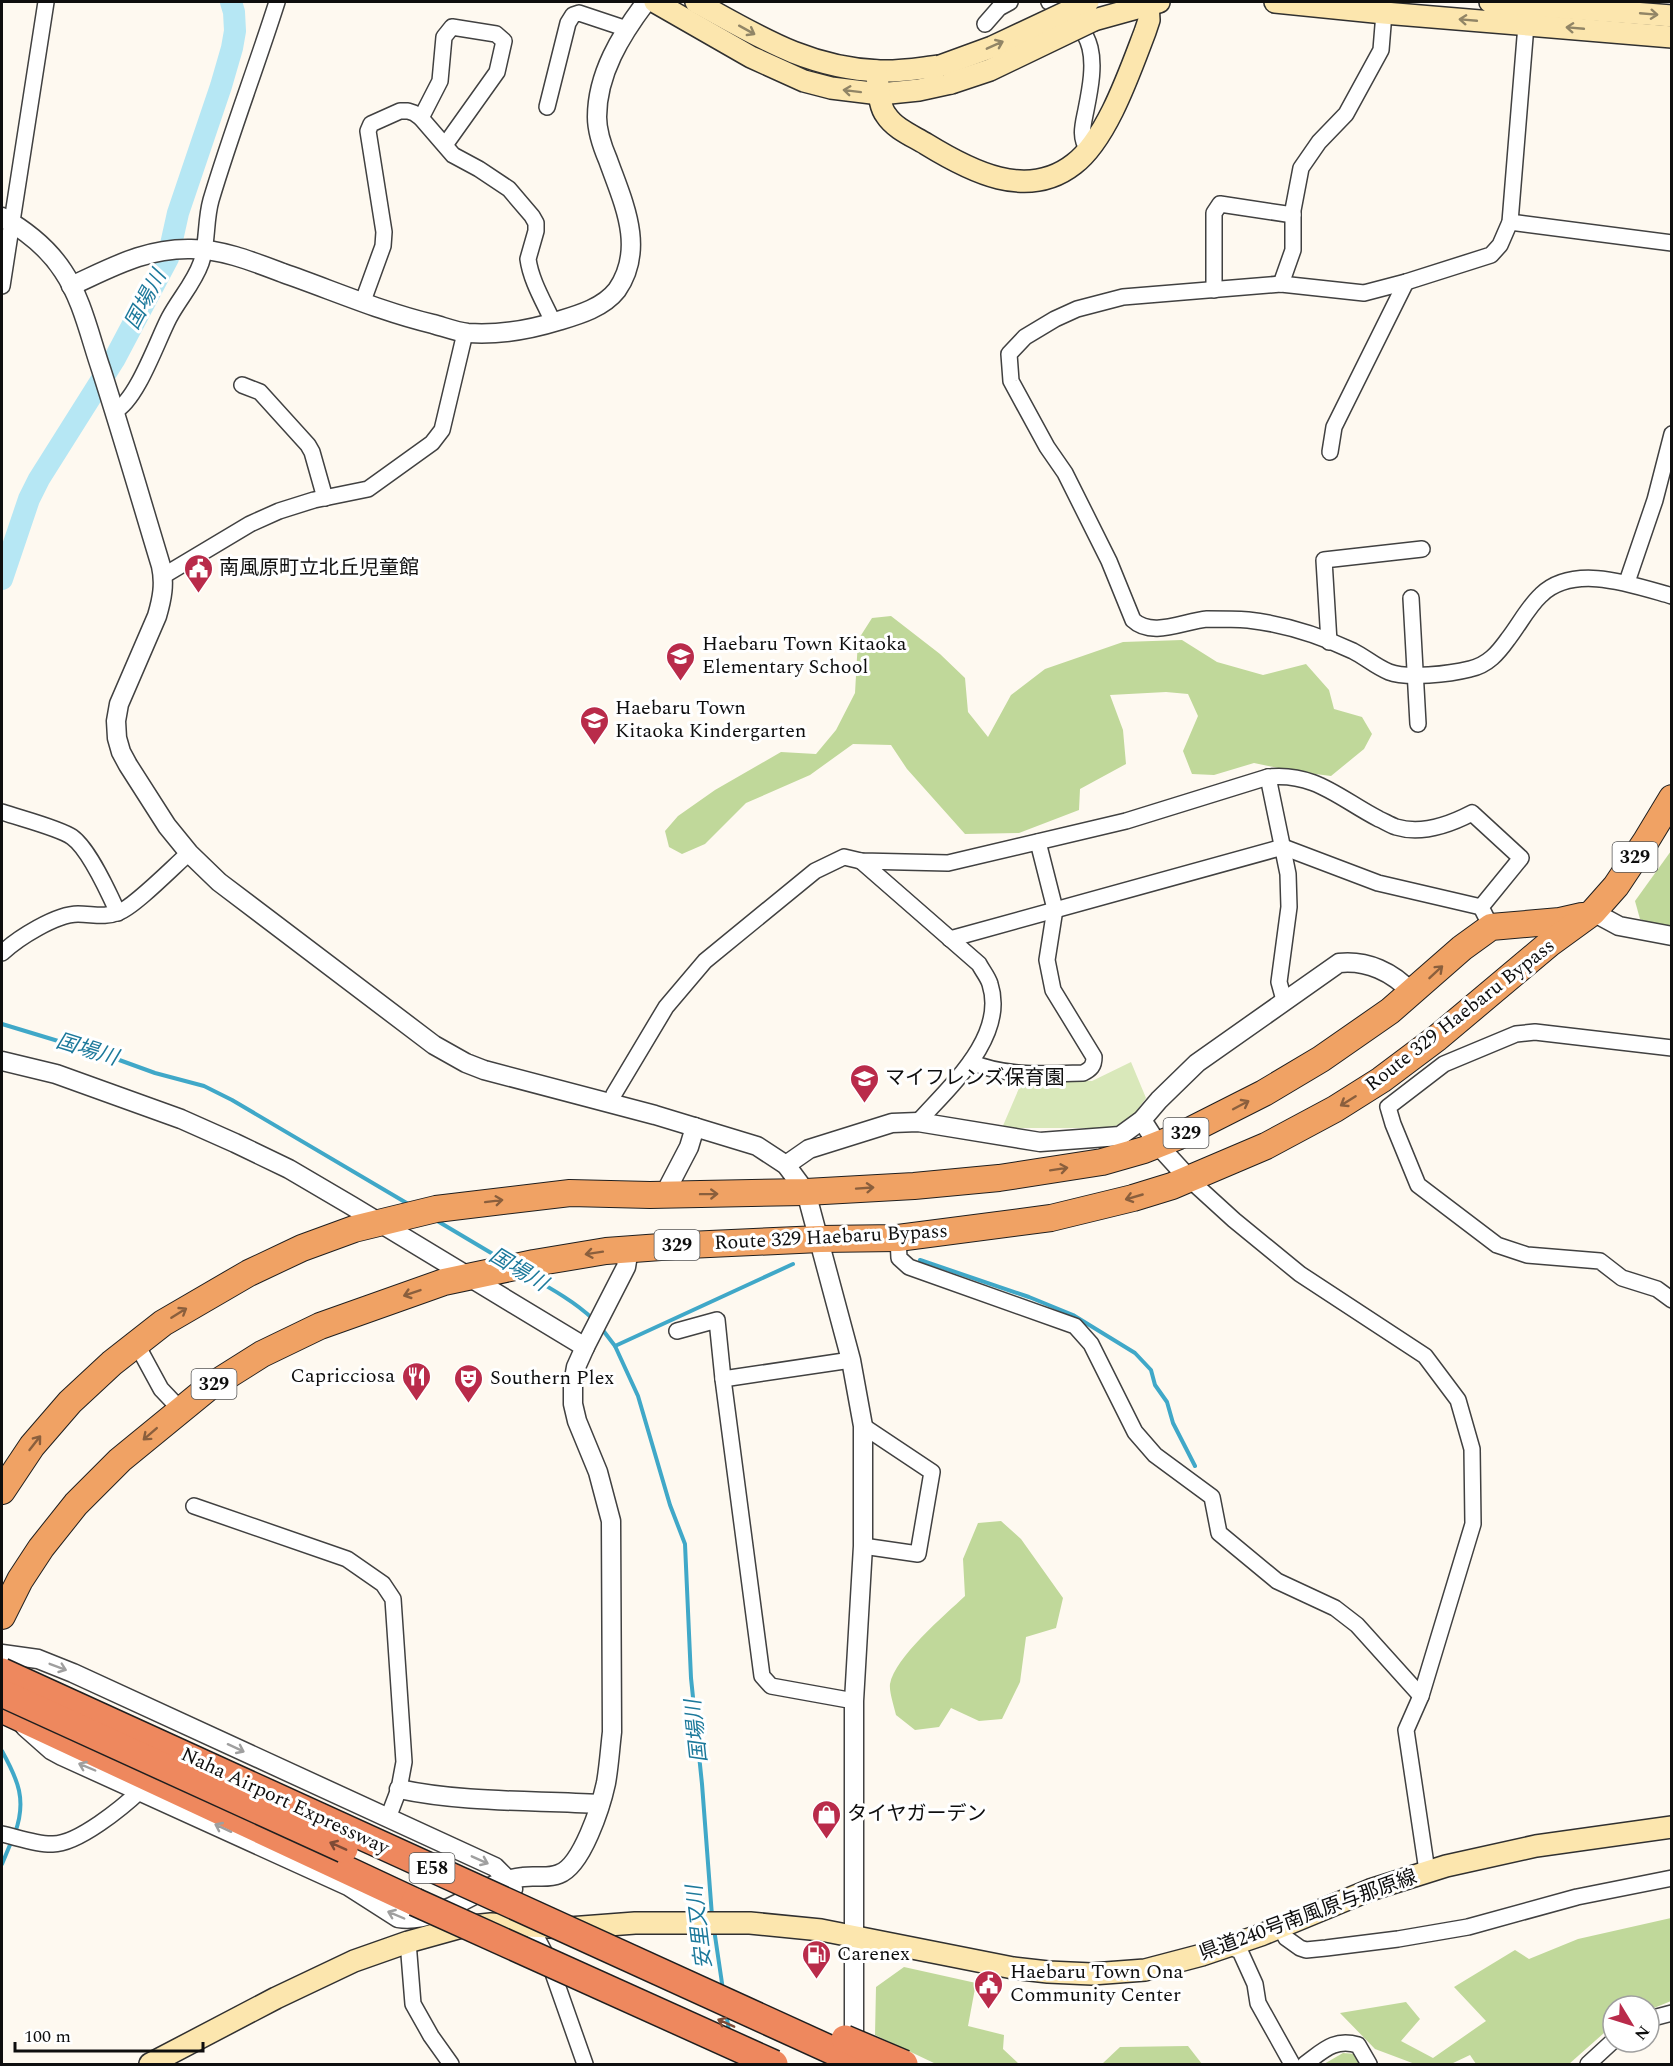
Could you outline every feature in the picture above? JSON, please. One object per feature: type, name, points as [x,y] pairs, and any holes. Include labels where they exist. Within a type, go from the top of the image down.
[{"type":"highway","name":"Route 329 Haebaru Bypass","points":[[2,1616],[37,1553],[76,1504],[120,1460],[180,1409],[208,1388],[262,1354],[310,1330],[390,1300],[444,1282],[493,1271],[629,1249],[820,1239],[898,1238],[1051,1218],[1133,1198],[1189,1179],[1266,1146],[1301,1128],[1381,1080],[1437,1038],[1549,944],[1593,912],[1616,886],[1671,798]]},
{"type":"highway","name":"Route 329 Haebaru Bypass","points":[[1486,917],[1560,921],[1593,912]]},
{"type":"highway","name":"329","points":[[2,1491],[32,1446],[52,1422],[90,1382],[136,1343],[180,1312],[249,1273],[302,1248],[354,1229],[436,1209],[570,1193],[664,1195],[807,1192],[914,1186],[999,1178],[1102,1162],[1158,1145],[1212,1121],[1321,1059],[1368,1028],[1412,993],[1462,948],[1486,917]]},
{"type":"highway","points":[[2,1660],[424,1852],[904,2064]]},
{"type":"highway","name":"Naha Airport Expressway","points":[[2,1672],[862,2064]]},
{"type":"highway","name":"Naha Airport Expressway","points":[[2,1693],[817,2064]]},
{"type":"highway","points":[[2,1709],[415,1902],[774,2064]]},
{"type":"main road","points":[[655,2],[751,57],[783,73],[823,86],[880,94],[919,90],[946,74]]},
{"type":"main road","points":[[696,2],[772,44],[804,58],[845,68],[946,74],[990,70],[1091,10],[1153,2],[1138,50],[1106,121],[1088,150],[1076,163],[1051,178],[1018,182],[988,176],[937,151],[894,125],[883,111],[876,71]]},
{"type":"main road","points":[[1275,2],[1671,37]]},
{"type":"main road","points":[[1490,2],[1528,3],[1671,16]]},
{"type":"main road","name":"県道240号南風原与那原線","points":[[150,2064],[328,1972],[408,1942],[442,1932],[484,1924],[569,1928],[689,1922],[784,1926],[855,1936],[1013,1968],[1092,1974],[1145,1970],[1203,1955],[1280,1928],[1370,1890],[1427,1871],[1502,1853],[1671,1827]]},
{"type":"street","points":[[2,286],[7,220],[46,2]]},
{"type":"street","points":[[112,404],[122,407],[196,272],[198,249],[210,204],[277,2]]},
{"type":"street","points":[[71,286],[123,261],[148,254],[198,249],[265,266],[409,318],[465,333],[516,330],[582,314],[611,296],[621,282],[629,262],[632,237],[620,195],[599,138],[598,99],[604,76],[618,43],[646,2]]},
{"type":"street","points":[[985,24],[999,8],[1010,2]]},
{"type":"street","points":[[1049,2],[1063,9],[1078,24],[1087,38],[1093,57],[1093,75],[1082,129],[1083,142],[1088,150]]},
{"type":"street","points":[[1528,3],[1510,222],[1500,244],[1491,255],[1406,282],[1364,292],[1281,284],[1123,297],[1077,309],[1025,337],[1008,354],[1011,381],[1047,447],[1065,473],[1109,561],[1133,620],[1140,626],[1153,629],[1207,620],[1249,620],[1306,632],[1352,651],[1390,672],[1416,675],[1485,665],[1498,653],[1540,596],[1554,586],[1575,579],[1633,585],[1671,596]]},
{"type":"street","points":[[547,107],[568,23],[573,15],[579,13],[627,29]]},
{"type":"street","points":[[1281,284],[1293,250],[1293,215],[1301,168],[1319,142],[1346,114],[1381,50],[1384,13]]},
{"type":"street","points":[[421,117],[440,81],[444,37],[452,27],[496,34],[504,41],[497,72],[445,145]]},
{"type":"street","points":[[363,301],[383,246],[384,232],[368,131],[371,124],[400,111],[408,111],[421,117],[453,155],[508,189],[532,216],[536,223],[536,231],[528,263],[554,322]]},
{"type":"street","points":[[1214,290],[1214,213],[1220,204],[1293,215]]},
{"type":"street","points":[[7,220],[45,249],[71,286],[112,404],[163,576],[157,616],[118,704],[117,738],[121,752],[137,780],[167,826],[189,853],[219,882],[434,1046],[484,1070],[612,1103],[757,1146],[786,1165],[807,1192],[851,1360],[863,1426],[863,1546],[854,1701],[854,2031],[857,2064]]},
{"type":"street","points":[[1510,222],[1671,243]]},
{"type":"street","points":[[1330,452],[1334,427],[1406,282]]},
{"type":"street","points":[[163,576],[250,524],[279,512],[325,498],[368,489],[438,437],[442,430],[465,333]]},
{"type":"street","points":[[242,384],[260,392],[308,446],[312,452],[325,498]]},
{"type":"street","points":[[1633,585],[1671,435]]},
{"type":"street","points":[[1329,642],[1324,561],[1422,549]]},
{"type":"street","points":[[1411,598],[1418,724]]},
{"type":"street","points":[[612,1103],[614,1094],[666,1007],[705,961],[815,871],[844,857],[861,861],[948,863],[1126,821],[1268,777],[1286,775],[1309,781],[1335,793],[1365,812],[1396,827],[1424,830],[1453,823],[1472,813],[1521,858],[1486,917],[1378,883],[1283,847],[950,939]]},
{"type":"street","points":[[1268,777],[1288,874],[1289,907],[1280,982],[1284,1000]]},
{"type":"street","points":[[2,812],[67,834],[77,841],[102,879],[118,913]]},
{"type":"street","points":[[971,1062],[982,1067],[1033,1074],[1083,1073],[1090,1070],[1094,1064],[1094,1057],[1053,990],[1047,960],[1055,909],[1038,842]]},
{"type":"street","points":[[2,953],[23,938],[64,915],[99,916],[124,910],[189,853]]},
{"type":"street","points":[[861,861],[979,964],[990,984],[993,1009],[984,1040],[971,1062],[918,1122]]},
{"type":"street","points":[[1593,912],[1619,926],[1671,936]]},
{"type":"street","points":[[786,1165],[809,1149],[892,1123],[918,1122],[1040,1142],[1120,1136],[1142,1120],[1159,1100],[1197,1064],[1339,963],[1356,962],[1373,965],[1399,981],[1412,993]]},
{"type":"street","points":[[1671,1048],[1535,1032],[1516,1034],[1444,1064],[1388,1107],[1418,1185],[1497,1245],[1527,1255],[1600,1260],[1622,1278],[1657,1289],[1671,1300]]},
{"type":"street","points":[[2,1061],[56,1074],[181,1119],[289,1169],[390,1219],[468,1277],[587,1342]]},
{"type":"street","points":[[1142,1120],[1158,1145],[1189,1179],[1234,1220],[1300,1274],[1425,1356],[1458,1400],[1472,1449],[1473,1524],[1421,1696],[1406,1730],[1427,1871]]},
{"type":"street","points":[[664,1195],[689,1147],[695,1127]]},
{"type":"street","points":[[898,1238],[899,1258],[909,1267],[1075,1326],[1091,1344],[1135,1432],[1155,1455],[1212,1497],[1219,1533],[1277,1581],[1335,1608],[1357,1625],[1421,1696]]},
{"type":"street","points":[[2,1715],[30,1730],[51,1750],[62,1756],[348,1886],[398,1918],[426,1916],[451,1908],[491,1887],[509,1881],[524,1877],[548,1878],[570,1868],[577,1859],[600,1804],[609,1766],[612,1732],[611,1521],[598,1472],[577,1421],[573,1404],[573,1384],[576,1367],[587,1342],[626,1267],[629,1249]]},
{"type":"street","points":[[677,1331],[717,1320],[762,1676],[771,1686],[854,1701]]},
{"type":"street","points":[[136,1343],[161,1389],[180,1409]]},
{"type":"street","points":[[723,1379],[851,1360]]},
{"type":"street","points":[[863,1426],[932,1472],[918,1554],[863,1546]]},
{"type":"street","points":[[194,1506],[347,1559],[383,1584],[393,1599],[404,1762],[399,1789],[388,1818]]},
{"type":"street","points":[[2,1654],[38,1659],[73,1673],[495,1867],[509,1881],[548,1959],[585,2064]]},
{"type":"street","points":[[399,1789],[434,1796],[482,1800],[600,1804]]},
{"type":"street","points":[[2,1834],[53,1844],[77,1838],[141,1790]]},
{"type":"street","points":[[1280,1928],[1286,1938],[1306,1950],[1398,1939],[1468,1927],[1577,1896],[1671,1878]]},
{"type":"street","points":[[408,1942],[413,2004],[431,2036],[451,2064]]},
{"type":"street","points":[[1228,1946],[1240,1951],[1255,1984],[1258,2003],[1292,2064]]},
{"type":"street","points":[[1305,2064],[1339,2042],[1347,2042],[1358,2045],[1369,2064]]},
{"type":"street","points":[[1588,2064],[1601,2052]]},
{"type":"green space","points":[[891,616],[940,654],[965,678],[968,712],[988,737],[1011,695],[1045,669],[1123,642],[1182,640],[1217,662],[1263,675],[1306,664],[1329,690],[1334,709],[1362,717],[1372,734],[1364,749],[1331,776],[1254,763],[1214,775],[1192,774],[1183,751],[1198,716],[1188,694],[1166,692],[1110,695],[1123,730],[1126,764],[1080,789],[1079,810],[1019,833],[965,834],[907,769],[891,745],[853,744],[810,775],[746,803],[705,844],[682,854],[669,847],[665,831],[678,816],[715,790],[781,752],[816,754],[836,730],[855,693],[858,640],[872,618]]},
{"type":"green space","points":[[1671,851],[1671,928],[1640,919],[1635,901]]},
{"type":"green space","points":[[1131,1062],[1146,1098],[1128,1123],[1106,1128],[1002,1128],[1023,1079],[1092,1081]]},
{"type":"green space","points":[[1001,1521],[1021,1539],[1063,1598],[1056,1628],[1026,1637],[1020,1682],[1002,1719],[979,1721],[951,1708],[939,1727],[915,1730],[896,1715],[890,1687],[894,1673],[922,1637],[965,1596],[963,1559],[978,1523]]},
{"type":"green space","points":[[1671,1918],[1671,2001],[1661,2005],[1661,1994],[1601,1994],[1601,2036],[1569,2064],[1476,2064],[1470,2055],[1451,2064],[1415,2064],[1375,2049],[1340,2013],[1406,2002],[1420,2019],[1401,2041],[1433,2058],[1486,2021],[1454,1987],[1515,1950],[1529,1959],[1578,1939]]},
{"type":"green space","points":[[904,1967],[976,1983],[968,2026],[1004,2035],[1003,2049],[1019,2064],[936,2064],[875,2035],[876,1987]]},
{"type":"green space","points":[[1188,2046],[1202,2064],[1102,2064],[1120,2047]]},
{"type":"green space","points":[[1343,2053],[1356,2054],[1362,2064],[1324,2064]]},
{"type":"waterway","name":"国場川","points":[[2,579],[29,499],[39,479],[114,360],[168,258],[178,213],[232,48],[235,31],[231,2]]},
{"type":"waterway","name":"国場川","points":[[2,1024],[111,1057],[155,1073],[204,1086],[232,1100],[410,1205]]},
{"type":"waterway","name":"国場川","points":[[434,1219],[503,1260]]},
{"type":"waterway","points":[[920,1260],[1029,1297],[1073,1315],[1135,1353],[1151,1370],[1155,1385],[1167,1402],[1173,1423],[1195,1466]]},
{"type":"waterway","points":[[615,1346],[793,1264]]},
{"type":"waterway","name":"国場川","points":[[527,1275],[570,1301],[593,1319]]},
{"type":"waterway","name":"国場川","points":[[602,1329],[615,1346],[638,1396],[670,1505],[685,1544],[691,1678],[712,1916]]},
{"type":"waterway","points":[[2,1751],[19,1790],[19,1821],[15,1833]]},
{"type":"waterway","points":[[2,1864],[12,1840]]},
{"type":"waterway","name":"安里又川","points":[[714,1929],[723,1990]]},
{"type":"waterway","name":"安里又川","points":[[726,2012],[729,2031]]},
{"type":"place","name":"南風原町立北丘児童館","points":[[198,594]]},
{"type":"place","name":"Haebaru Town Kitaoka Elementary School","points":[[681,682]]},
{"type":"place","name":"Haebaru Town Kitaoka Kindergarten","points":[[594,746]]},
{"type":"place","name":"マイフレンズ保育園","points":[[864,1104]]},
{"type":"place","name":"Capricciosa","points":[[416,1402]]},
{"type":"place","name":"Southern Plex","points":[[469,1404]]},
{"type":"place","name":"タイヤガーデン","points":[[826,1840]]},
{"type":"place","name":"Carenex","points":[[816,1980]]},
{"type":"place","name":"Haebaru Town Ona Community Center","points":[[989,2010]]}]
